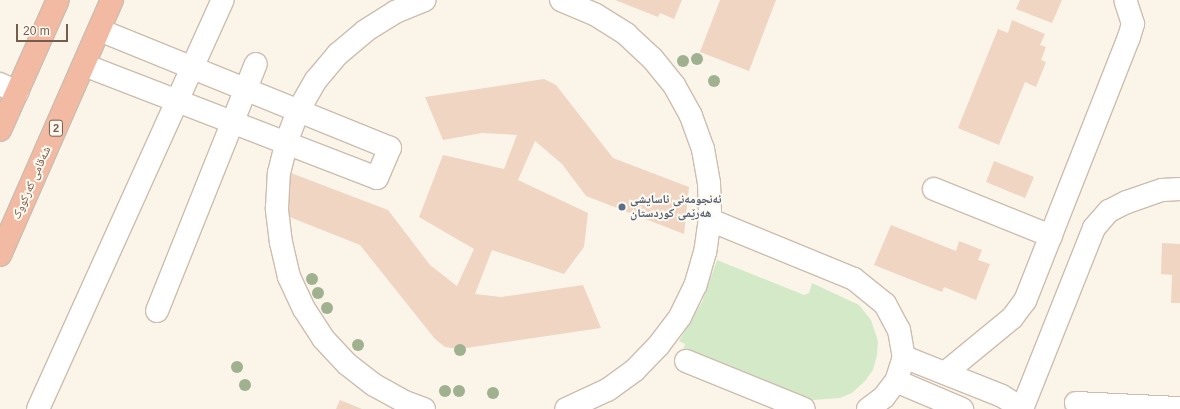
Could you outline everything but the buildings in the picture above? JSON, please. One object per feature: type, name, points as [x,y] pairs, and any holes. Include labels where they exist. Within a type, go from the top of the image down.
[{"type":"highway","points":[[0,130],[8,88],[58,0]]},
{"type":"highway","name":"شەقامی کەرکووک","points":[[0,255],[112,0]]},
{"type":"street","points":[[38,409],[223,0]]},
{"type":"street","points":[[416,408],[374,385],[347,364],[323,338],[304,309],[289,277],[280,243],[277,208],[279,173],[286,143],[298,110],[316,80],[338,54],[365,31],[394,12],[425,0]]},
{"type":"street","points":[[561,0],[596,15],[626,34],[652,58],[674,85],[691,116],[702,149],[709,183],[710,220],[706,252],[695,286],[680,317],[659,345],[635,370],[607,390],[566,409]]},
{"type":"street","points":[[954,377],[1020,309],[1051,236],[1130,37],[1132,24],[1125,0]]},
{"type":"street","points":[[84,65],[377,178],[390,148],[99,30]]},
{"type":"street","points":[[157,311],[256,64]]},
{"type":"street","points":[[934,189],[1051,236]]},
{"type":"street","points":[[904,357],[1002,396],[1022,409],[1094,228],[1109,211],[1127,202],[1162,190],[1180,189]]},
{"type":"street","points":[[710,220],[835,270],[873,291],[892,316],[903,343],[904,357],[896,381],[884,397],[868,409]]},
{"type":"street","points":[[686,362],[804,409]]},
{"type":"street","points":[[954,377],[958,407]]},
{"type":"street","points":[[896,381],[958,407]]},
{"type":"street","points":[[1076,403],[1180,408]]},
{"type":"green space","points":[[717,260],[804,295],[809,293],[812,283],[859,305],[871,320],[878,341],[877,355],[873,370],[865,381],[852,393],[840,398],[813,400],[683,350],[685,344],[679,341],[702,302]]},
{"type":"place","name":"ئەنجومەنی ئاسایشی هەرێمی کوردستان","points":[[622,207]]}]
